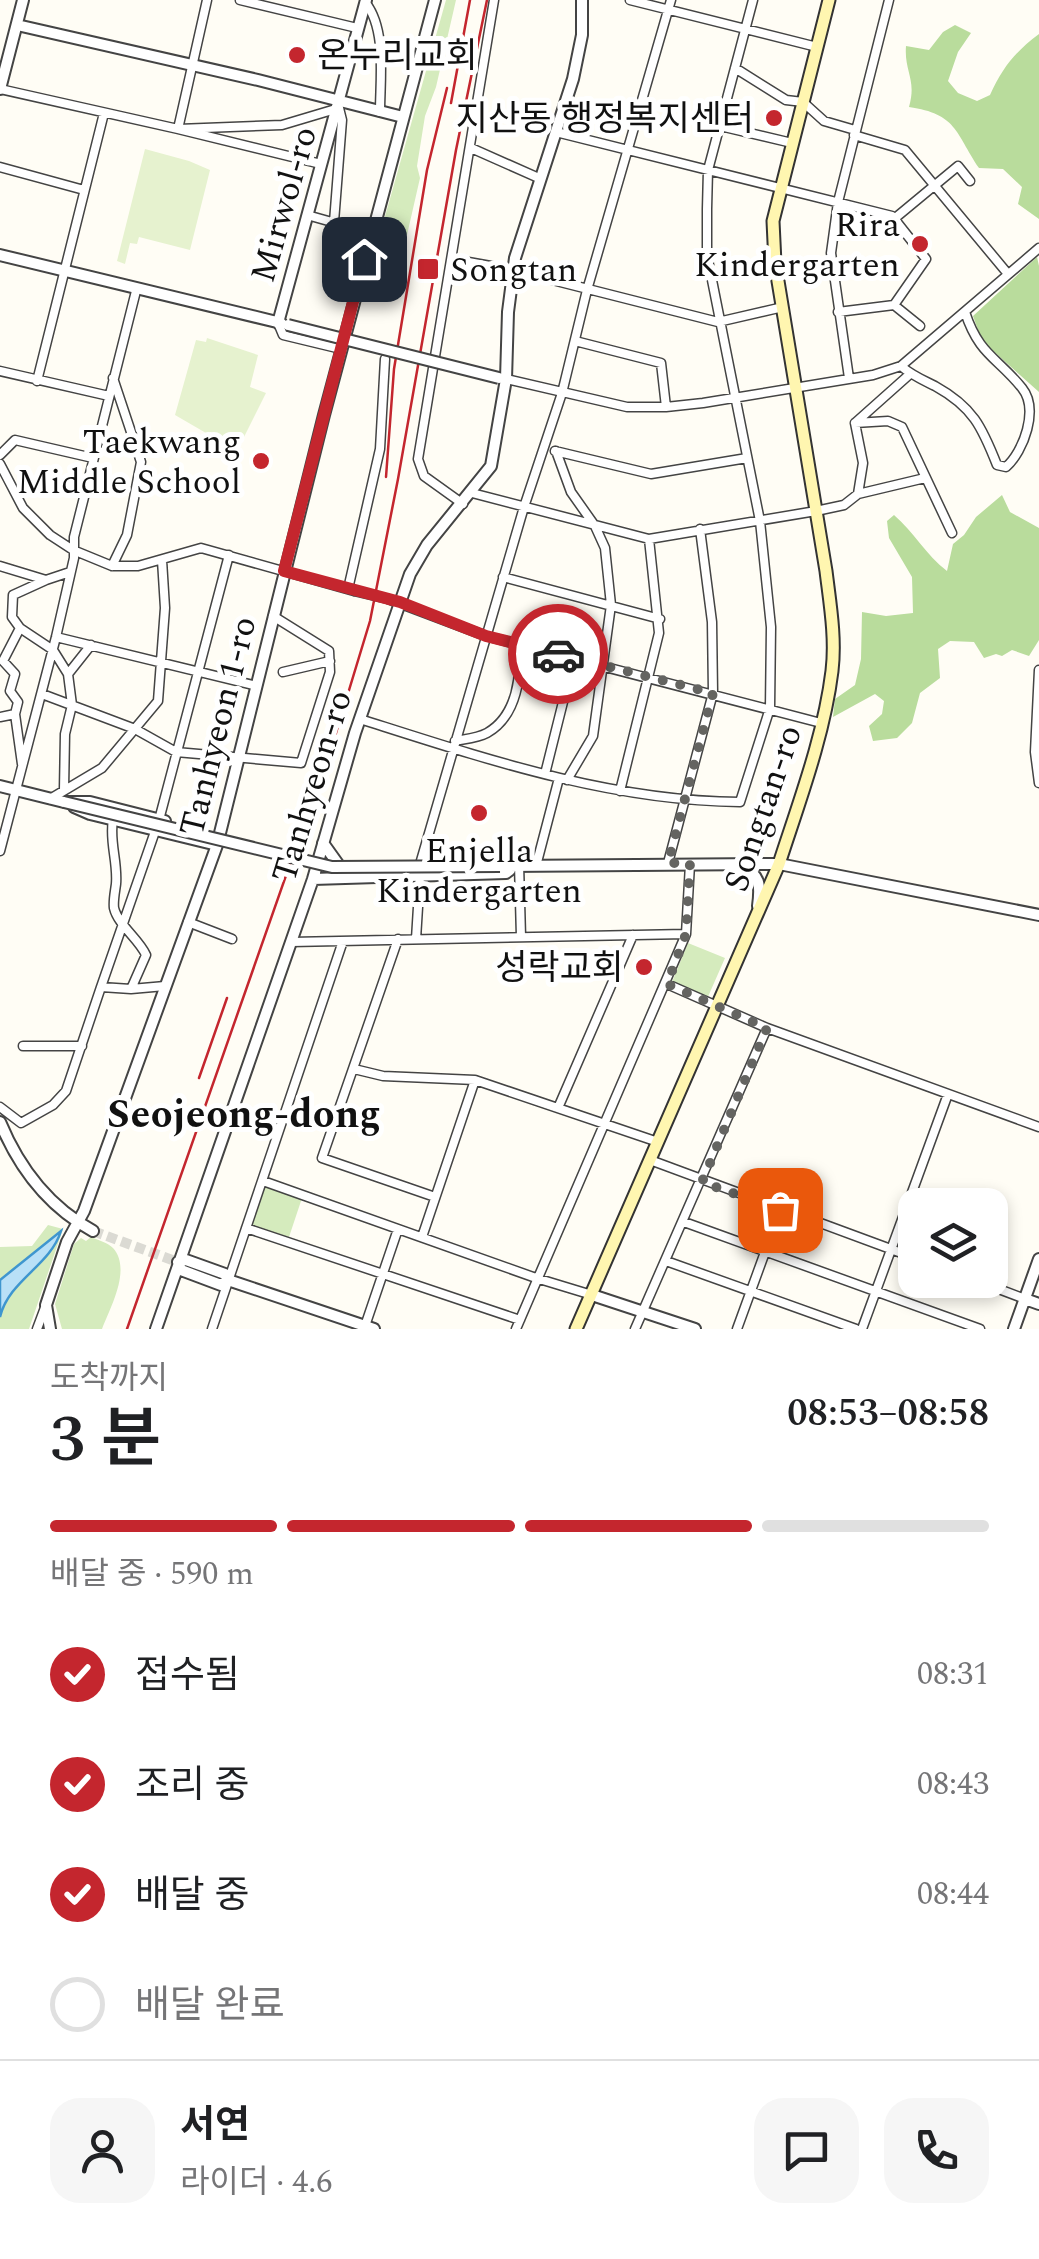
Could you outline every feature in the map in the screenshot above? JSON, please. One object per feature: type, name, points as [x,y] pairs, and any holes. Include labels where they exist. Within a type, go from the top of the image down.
[{"type":"main road","name":"Songtan-ro","points":[[576,1329],[779,864],[821,724],[832,670],[832,622],[775,262],[773,221],[829,0]]},
{"type":"street","points":[[23,0],[0,89],[321,164]]},
{"type":"street","points":[[178,130],[207,0]]},
{"type":"street","points":[[240,0],[357,28]]},
{"type":"street","name":"Tanhyeon 1-ro","points":[[46,1305],[67,1242],[84,1211],[218,840],[371,232],[435,0]]},
{"type":"street","points":[[463,504],[424,476],[418,459],[494,0]]},
{"type":"street","name":"Tanhyeon-ro","points":[[156,1329],[313,878],[394,600],[427,545],[491,466],[513,270],[582,35],[582,0]]},
{"type":"street","points":[[630,0],[669,5],[817,47]]},
{"type":"street","points":[[360,719],[563,779],[686,802],[740,802],[770,708],[772,628],[760,521],[707,255],[708,170],[753,0]]},
{"type":"street","points":[[849,378],[832,253],[838,202],[889,0]]},
{"type":"street","name":"Mirwol-ro","points":[[283,324],[307,214],[365,1]]},
{"type":"street","name":"Mirwol-ro","points":[[365,1],[379,44],[380,112]]},
{"type":"street","points":[[416,939],[420,870],[454,744],[524,507],[551,450],[588,290],[669,5]]},
{"type":"street","points":[[16,25],[192,64],[338,104]]},
{"type":"street","points":[[735,68],[786,100],[803,102],[824,121],[905,150],[938,185],[1008,274]]},
{"type":"street","points":[[178,130],[282,125],[338,104]]},
{"type":"street","points":[[338,104],[342,120],[334,222],[358,286]]},
{"type":"street","name":"Mirwol-ro","points":[[338,104],[402,117]]},
{"type":"street","points":[[37,380],[104,113]]},
{"type":"street","points":[[720,126],[792,144]]},
{"type":"street","points":[[556,132],[893,217],[926,259],[894,305]]},
{"type":"street","points":[[470,148],[541,180]]},
{"type":"street","points":[[893,217],[914,205],[958,166],[970,180]]},
{"type":"street","points":[[0,168],[84,190]]},
{"type":"street","points":[[307,214],[371,232]]},
{"type":"street","points":[[0,256],[562,393],[627,407],[666,407],[901,366],[1039,248]]},
{"type":"street","points":[[452,259],[513,270],[718,322],[784,307]]},
{"type":"street","points":[[0,851],[53,650],[93,458],[136,291]]},
{"type":"street","points":[[838,312],[894,305],[920,326]]},
{"type":"street","points":[[901,366],[956,398],[983,428],[997,466],[1006,467],[1025,442],[1028,399],[1023,388],[979,345],[965,312]]},
{"type":"street","points":[[283,324],[283,335],[341,349]]},
{"type":"street","points":[[575,340],[661,363],[666,407]]},
{"type":"street","points":[[351,590],[380,448],[385,359]]},
{"type":"street","points":[[0,371],[109,396]]},
{"type":"street","points":[[855,423],[910,374]]},
{"type":"street","points":[[112,566],[127,536],[141,462],[113,378]]},
{"type":"street","points":[[855,423],[888,420],[902,427],[952,532]]},
{"type":"street","points":[[855,423],[863,463],[858,494]]},
{"type":"street","points":[[0,455],[16,440],[93,458]]},
{"type":"street","points":[[551,450],[652,474],[747,458]]},
{"type":"street","points":[[536,866],[563,779],[593,736],[612,606],[608,558],[595,526],[571,492],[551,450]]},
{"type":"street","points":[[0,464],[23,508],[50,536],[112,566],[138,566],[201,548],[394,600],[486,636],[821,724]]},
{"type":"street","points":[[472,492],[649,538],[844,505],[858,494],[925,478]]},
{"type":"street","points":[[668,863],[713,693],[712,622],[700,530]]},
{"type":"street","points":[[620,791],[660,619],[649,538]]},
{"type":"street","points":[[0,1107],[20,1123],[53,1105],[66,1092],[157,825],[229,556]]},
{"type":"street","points":[[0,786],[50,799],[64,796],[102,768],[158,700],[165,608],[162,560]]},
{"type":"street","points":[[0,566],[46,580]]},
{"type":"street","points":[[64,796],[66,734],[72,704],[68,674],[53,650],[20,628],[12,617],[13,594],[70,572]]},
{"type":"street","points":[[504,577],[660,619]]},
{"type":"street","points":[[42,694],[135,729],[176,752],[301,764],[330,672],[329,652],[273,616]]},
{"type":"street","points":[[20,628],[3,661],[14,674],[10,691],[18,702],[15,714],[22,767]]},
{"type":"street","points":[[56,637],[257,686]]},
{"type":"street","points":[[454,744],[490,732],[516,696],[522,666],[517,644]]},
{"type":"street","points":[[68,674],[91,645]]},
{"type":"street","points":[[546,774],[574,658]]},
{"type":"street","points":[[283,672],[330,662]]},
{"type":"street","points":[[1039,670],[1035,752],[1039,784]]},
{"type":"street","points":[[0,717],[15,714]]},
{"type":"street","points":[[64,796],[90,814],[157,825]]},
{"type":"street","points":[[64,796],[218,840]]},
{"type":"street","points":[[64,796],[332,867],[779,864],[1039,915]]},
{"type":"street","points":[[0,814],[11,809]]},
{"type":"street","points":[[113,820],[117,868],[114,905],[146,955],[131,988]]},
{"type":"street","points":[[323,843],[338,864]]},
{"type":"street","points":[[318,859],[338,864],[506,873],[519,864]]},
{"type":"street","points":[[246,1228],[383,1273],[518,1324],[686,934],[690,863]]},
{"type":"street","points":[[519,864],[520,937]]},
{"type":"street","points":[[740,864],[754,873],[761,884],[758,906]]},
{"type":"street","points":[[313,878],[420,870]]},
{"type":"street","points":[[188,922],[232,938]]},
{"type":"street","points":[[288,942],[686,934]]},
{"type":"street","points":[[558,1108],[633,935]]},
{"type":"street","points":[[212,1329],[343,940]]},
{"type":"street","points":[[398,940],[322,1158],[435,1197]]},
{"type":"street","points":[[667,984],[767,1028],[1039,1127]]},
{"type":"street","points":[[100,987],[165,986]]},
{"type":"street","points":[[635,1329],[767,1028]]},
{"type":"street","points":[[23,1046],[82,1046]]},
{"type":"street","points":[[354,1070],[383,1076],[475,1080],[658,1142]]},
{"type":"street","points":[[422,1237],[475,1080]]},
{"type":"street","points":[[666,1261],[859,1329],[948,1094]]},
{"type":"street","points":[[0,1122],[26,1172],[62,1212],[93,1231]]},
{"type":"street","points":[[650,1160],[898,1252]]},
{"type":"street","points":[[262,1181],[536,1278],[695,1329]]},
{"type":"street","points":[[737,1329],[780,1210]]},
{"type":"street","points":[[684,1222],[980,1329]]},
{"type":"street","points":[[178,1262],[186,1260],[225,1274],[228,1280],[368,1328],[398,1229]]},
{"type":"street","points":[[1014,1329],[1039,1259]]},
{"type":"street","points":[[1008,1292],[1039,1304]]},
{"type":"street","points":[[37,1329],[46,1305]]},
{"type":"street","points":[[46,1305],[50,1329]]},
{"type":"green space","points":[[446,0],[456,0],[436,87],[425,116],[417,166],[420,178],[407,235],[389,232],[389,222],[384,220]]},
{"type":"green space","points":[[955,25],[971,33],[958,52],[948,81],[958,93],[977,101],[990,95],[1010,61],[1039,34],[1039,219],[1018,204],[1022,187],[1003,169],[979,168],[946,120],[909,107],[912,89],[906,46],[929,50],[943,32]]},
{"type":"green space","points":[[145,149],[210,170],[190,250],[139,237],[137,244],[130,243],[125,264],[117,261]]},
{"type":"green space","points":[[1037,257],[1039,392],[982,341],[973,316]]},
{"type":"green space","points":[[207,338],[258,355],[250,387],[266,393],[237,451],[175,415],[196,340],[206,342]]},
{"type":"green space","points":[[1002,495],[1010,512],[1039,528],[1039,640],[1029,656],[1012,650],[1002,656],[984,658],[974,642],[950,641],[938,649],[940,678],[920,693],[912,723],[897,738],[873,741],[869,726],[882,714],[884,701],[875,694],[833,717],[835,699],[855,685],[861,659],[862,612],[886,616],[913,613],[912,577],[889,538],[887,521],[894,515],[947,571],[953,544]]},
{"type":"green space","points":[[688,943],[725,958],[707,999],[672,982]]},
{"type":"green space","points":[[265,1185],[302,1198],[289,1237],[251,1225]]},
{"type":"green space","points":[[48,1225],[63,1229],[29,1329],[0,1329],[0,1247],[32,1246]]},
{"type":"green space","points":[[91,1237],[111,1246],[118,1257],[118,1289],[102,1329],[62,1329],[55,1304],[74,1244]]},
{"type":"water","points":[[61,1231],[48,1254],[12,1293],[0,1317],[0,1280]]},
{"type":"tunnel","points":[[93,1231],[186,1265]]},
{"type":"railway","points":[[451,103],[470,0]]},
{"type":"railway","points":[[127,1329],[336,733],[370,621],[487,0]]},
{"type":"railway","points":[[386,477],[394,369],[427,170],[447,88]]},
{"type":"railway","points":[[199,1078],[227,998]]},
{"type":"way so far","points":[[558,654],[713,693],[668,863],[690,863],[686,934],[667,984],[767,1028],[702,1182],[780,1210]]},
{"type":"place","name":"온누리교회","points":[[297,55]]},
{"type":"place","name":"지산동 행정복지센터","points":[[774,118]]},
{"type":"place","name":"Rira Kindergarten","points":[[920,244]]},
{"type":"place","name":"Songtan","points":[[428,269]]},
{"type":"place","name":"Taekwang Middle School","points":[[261,461]]},
{"type":"place","name":"Enjella Kindergarten","points":[[479,813]]},
{"type":"place","name":"성락교회","points":[[644,967]]},
{"type":"district","name":"Seojeong-dong","points":[[244,1113]]},
{"type":"route","points":[[364,259],[284,571],[400,602],[486,636],[558,654]]}]
